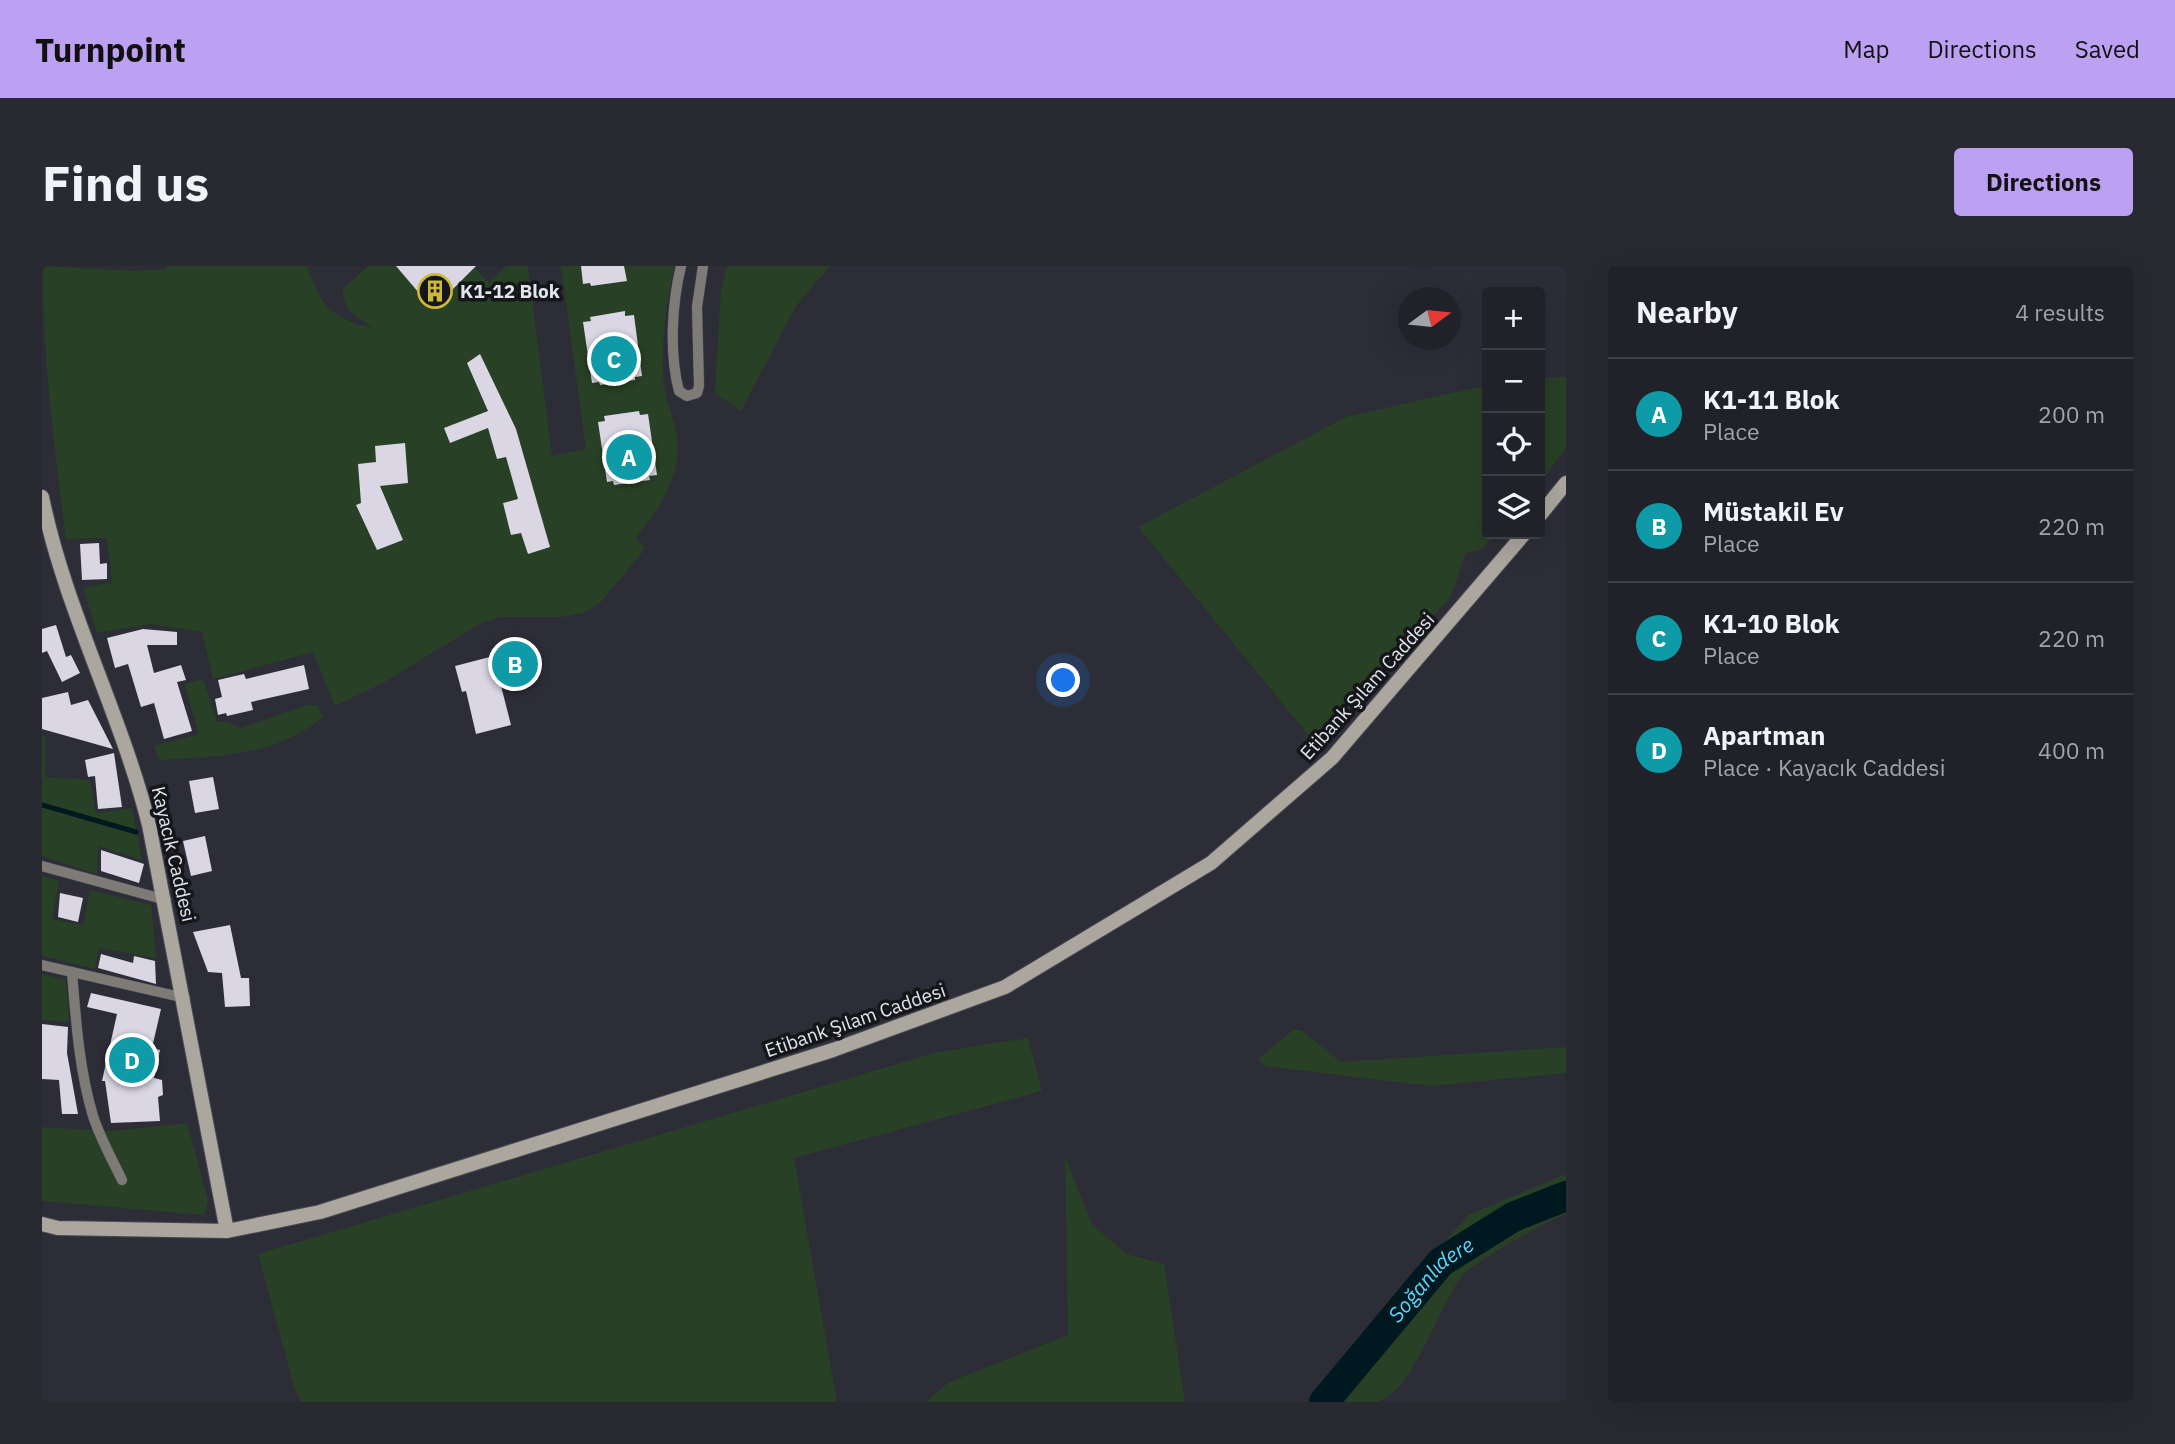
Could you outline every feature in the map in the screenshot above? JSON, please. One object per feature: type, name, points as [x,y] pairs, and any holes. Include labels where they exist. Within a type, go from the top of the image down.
[{"type":"street","points":[[1545,509],[1566,483]]},
{"type":"street","name":"Kayacık Caddesi","points":[[42,497],[46,541],[135,768],[166,900],[227,1231]]},
{"type":"street","name":"Etibank Şılam Caddesi","points":[[42,1224],[58,1228],[227,1231],[333,1208],[833,1050],[1005,987],[1211,863],[1332,758],[1520,539]]},
{"type":"lane","points":[[681,266],[676,286],[674,364],[679,391],[687,396],[697,393],[699,386],[697,307],[703,266]]},
{"type":"lane","points":[[42,866],[166,900]]},
{"type":"lane","points":[[42,965],[185,999]]},
{"type":"lane","points":[[72,972],[78,1045],[85,1084],[94,1119],[122,1180]]},
{"type":"green space","points":[[43,266],[135,271],[166,269],[166,266],[307,266],[318,292],[330,309],[347,320],[373,328],[348,309],[343,297],[343,289],[368,266],[474,266],[489,283],[507,266],[528,266],[552,456],[586,449],[561,266],[675,266],[665,319],[663,373],[677,437],[677,459],[671,484],[652,517],[636,537],[645,549],[601,602],[585,612],[562,617],[501,617],[481,623],[383,683],[335,706],[313,652],[213,679],[202,632],[151,624],[97,633],[83,588],[112,582],[107,538],[66,539],[47,369]]},
{"type":"green space","points":[[727,266],[830,266],[796,306],[741,411],[715,393],[721,290]]},
{"type":"green space","points":[[1566,377],[1566,448],[1545,476],[1545,413],[1545,378]]},
{"type":"green space","points":[[1482,386],[1482,539],[1491,539],[1482,549],[1466,553],[1450,597],[1319,748],[1138,527],[1346,417]]},
{"type":"green space","points":[[203,679],[217,722],[228,722],[241,728],[307,705],[317,705],[323,717],[286,740],[266,747],[224,755],[159,760],[154,746],[199,734],[184,684]]},
{"type":"green space","points":[[42,735],[46,738],[45,777],[90,780],[96,813],[132,808],[142,860],[98,846],[97,874],[42,856]]},
{"type":"green space","points":[[42,876],[59,881],[52,919],[83,925],[90,890],[151,905],[156,958],[99,948],[95,969],[42,956]]},
{"type":"green space","points":[[42,974],[66,980],[69,1022],[42,1020]]},
{"type":"green space","points":[[1293,1030],[1301,1030],[1341,1062],[1566,1047],[1566,1073],[1431,1086],[1266,1066],[1258,1059]]},
{"type":"green space","points":[[1028,1038],[1042,1091],[794,1158],[837,1402],[302,1402],[295,1390],[258,1254],[934,1053]]},
{"type":"green space","points":[[187,1123],[208,1201],[204,1215],[42,1201],[42,1127],[112,1131]]},
{"type":"green space","points":[[1065,1156],[1092,1225],[1127,1254],[1164,1264],[1185,1402],[926,1402],[949,1382],[1068,1335]]},
{"type":"green space","points":[[1566,1174],[1566,1214],[1512,1242],[1464,1274],[1414,1365],[1390,1395],[1377,1402],[1307,1402],[1330,1379],[1330,1373],[1468,1215]]},
{"type":"building","name":"K1-12 Blok","points":[[396,266],[476,266],[438,304],[435,301],[430,306]]},
{"type":"building","points":[[581,266],[624,266],[627,281],[591,286],[590,283],[583,284]]},
{"type":"building","points":[[625,311],[625,316],[634,315],[642,376],[635,377],[635,380],[600,385],[599,382],[592,383],[583,322],[591,321],[590,317]]},
{"type":"building","points":[[480,354],[516,429],[550,547],[528,554],[521,533],[511,535],[503,503],[518,499],[506,457],[497,459],[488,428],[450,443],[444,428],[488,411],[467,363]]},
{"type":"building","points":[[639,411],[640,415],[648,414],[657,475],[649,476],[650,480],[614,485],[613,481],[607,482],[598,422],[605,421],[604,416]]},
{"type":"building","points":[[405,443],[408,483],[380,486],[403,540],[377,550],[356,505],[361,503],[358,464],[376,462],[375,446]]},
{"type":"building","points":[[99,543],[100,564],[107,563],[107,579],[82,580],[80,544]]},
{"type":"building","points":[[56,625],[66,657],[71,655],[80,673],[62,682],[47,651],[42,653],[42,629]]},
{"type":"building","points":[[143,629],[177,632],[177,645],[147,645],[154,673],[181,665],[186,680],[177,682],[192,731],[164,739],[154,703],[141,707],[128,664],[115,668],[107,638]]},
{"type":"building","points":[[532,646],[539,671],[500,682],[511,725],[476,734],[466,691],[462,692],[455,666]]},
{"type":"building","points":[[304,665],[309,689],[251,702],[253,710],[227,716],[226,713],[218,715],[215,699],[222,697],[218,680],[244,674],[246,679]]},
{"type":"building","points":[[68,692],[71,705],[88,700],[113,749],[42,729],[42,698]]},
{"type":"building","points":[[114,753],[122,807],[98,809],[95,776],[88,777],[85,760]]},
{"type":"building","points":[[213,777],[219,809],[195,813],[189,781]]},
{"type":"building","points":[[205,836],[212,871],[191,876],[183,841]]},
{"type":"building","points":[[101,850],[144,864],[139,883],[101,871]]},
{"type":"building","points":[[60,893],[83,898],[78,922],[58,917]]},
{"type":"building","points":[[230,925],[241,978],[249,978],[250,1006],[225,1007],[222,973],[208,972],[193,932]]},
{"type":"building","points":[[101,954],[133,963],[134,956],[155,961],[156,984],[98,968]]},
{"type":"building","points":[[91,993],[161,1009],[152,1048],[160,1050],[154,1078],[162,1080],[163,1095],[158,1097],[160,1121],[111,1123],[105,1081],[102,1081],[117,1014],[87,1007]]},
{"type":"building","points":[[42,1024],[68,1027],[67,1053],[78,1114],[62,1114],[59,1080],[42,1079]]},
{"type":"waterway","name":"Soğanlıdere","points":[[42,805],[136,832]]},
{"type":"waterway","name":"Soğanlıdere","points":[[1324,1402],[1441,1262],[1513,1217],[1566,1196]]},
{"type":"place","name":"K1-12 Blok","points":[[435,291]]},
{"type":"place","name":"K1-10 Blok","points":[[614,359]]},
{"type":"place","name":"K1-11 Blok","points":[[629,457]]},
{"type":"place","name":"Müstakil Ev","points":[[515,664]]},
{"type":"place","name":"Apartman","points":[[132,1060]]}]
